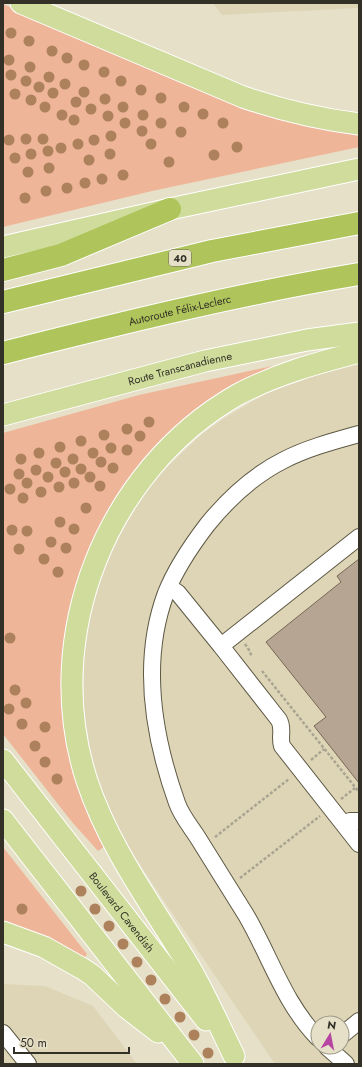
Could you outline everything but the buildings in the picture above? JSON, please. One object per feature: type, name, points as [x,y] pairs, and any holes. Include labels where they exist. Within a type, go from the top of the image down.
[{"type":"highway","points":[[3,270],[61,255],[170,209]]},
{"type":"highway","name":"40","points":[[3,302],[204,253],[359,223]]},
{"type":"highway","name":"Autoroute Félix-Leclerc","points":[[3,353],[183,308],[282,287],[359,274]]},
{"type":"main road","points":[[21,3],[243,97],[306,115],[359,124]]},
{"type":"main road","points":[[3,247],[170,209],[359,169]]},
{"type":"main road","name":"Route Transcanadienne","points":[[3,415],[206,361],[307,340],[359,332]]},
{"type":"main road","points":[[237,1060],[191,970],[118,850],[96,805],[87,781],[79,754],[73,711],[72,664],[79,614],[92,568],[113,523],[141,479],[176,441],[214,410],[252,388],[295,370],[359,352]]},
{"type":"main road","name":"Boulevard Cavendish","points":[[3,760],[237,1060]]},
{"type":"main road","points":[[3,820],[189,1059]]},
{"type":"main road","points":[[3,932],[44,947],[92,975],[127,1008],[189,1059]]},
{"type":"lane","points":[[310,1029],[290,1002],[258,937],[178,805],[157,736],[152,667],[153,645],[161,609],[179,565],[196,539],[220,510],[251,481],[284,460],[301,452],[359,434]]},
{"type":"lane","points":[[221,646],[359,537]]},
{"type":"lane","points":[[169,587],[178,593],[279,720],[282,729],[282,746],[359,844]]},
{"type":"lane","points":[[344,825],[350,821],[359,820]]},
{"type":"lane","points":[[350,1029],[359,1022]]},
{"type":"lane","points":[[3,1033],[28,1064]]},
{"type":"lane","points":[[336,1055],[346,1064]]},
{"type":"path","points":[[241,639],[250,650],[250,656],[255,662]]},
{"type":"path","points":[[260,668],[359,792]]},
{"type":"path","points":[[307,762],[324,749]]},
{"type":"path","points":[[203,847],[293,776]]},
{"type":"path","points":[[337,802],[355,788]]},
{"type":"path","points":[[228,887],[323,814]]},
{"type":"shaded area","points":[[213,3],[359,3],[359,8],[222,15]]},
{"type":"shaded area","points":[[3,4],[70,33],[359,132],[359,147],[152,191],[3,227]]},
{"type":"shaded area","points":[[359,364],[359,1064],[275,1064],[156,889],[129,848],[114,821],[101,789],[91,757],[84,709],[84,656],[87,631],[97,590],[115,543],[137,506],[167,467],[201,435],[223,419],[267,393],[315,376]]},
{"type":"shaded area","points":[[277,365],[278,367],[180,426],[68,625],[63,665],[68,740],[76,779],[105,846],[98,851],[72,822],[3,734],[3,433],[139,395]]},
{"type":"shaded area","points":[[3,847],[87,954],[84,959],[3,923]]},
{"type":"shaded area","points":[[3,984],[45,986],[93,1006],[137,1064],[3,1064]]}]
